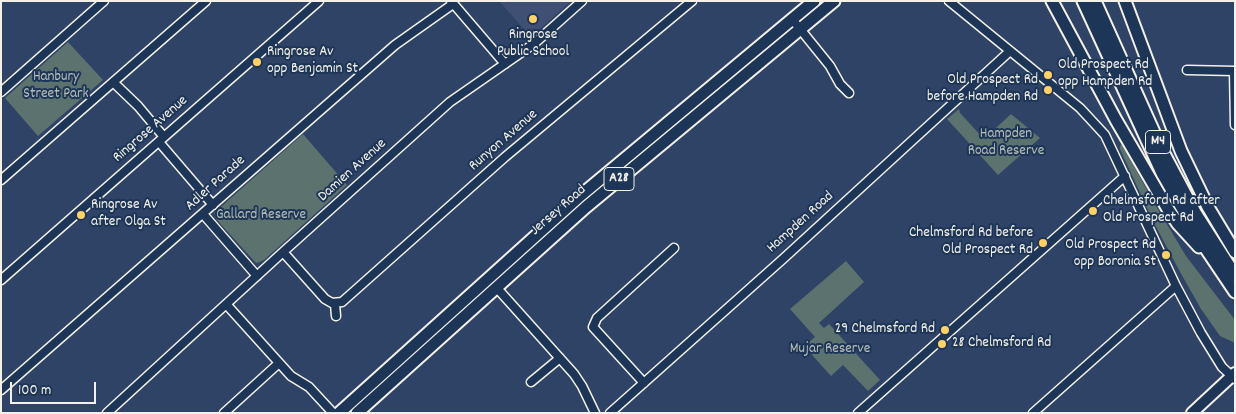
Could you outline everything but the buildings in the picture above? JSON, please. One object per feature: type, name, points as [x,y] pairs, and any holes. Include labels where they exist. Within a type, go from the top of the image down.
[{"type":"highway","name":"Jersey Road","points":[[339,413],[555,218],[814,1]]},
{"type":"highway","name":"Jersey Road","points":[[357,413],[586,207],[834,1]]},
{"type":"highway","points":[[1052,1],[1116,120],[1169,211],[1178,224],[1218,267]]},
{"type":"highway","name":"M4","points":[[1084,1],[1162,173],[1235,292]]},
{"type":"highway","name":"M4","points":[[1095,1],[1174,173],[1196,214],[1235,275]]},
{"type":"highway","points":[[1125,1],[1181,151],[1208,207],[1235,252]]},
{"type":"main road","points":[[1192,413],[1234,376]]},
{"type":"street","points":[[1,92],[104,1]]},
{"type":"street","points":[[1,180],[206,1]]},
{"type":"street","name":"Ringrose Avenue","points":[[1,280],[319,1]]},
{"type":"street","name":"Damien Avenue","points":[[107,413],[450,102],[535,43],[582,1]]},
{"type":"street","name":"Runyon Avenue","points":[[335,304],[345,300],[505,157],[692,1]]},
{"type":"street","points":[[949,1],[1092,119],[1105,135],[1176,286],[1222,367],[1234,376]]},
{"type":"street","points":[[452,2],[505,64]]},
{"type":"street","name":"Adler Parade","points":[[1,390],[395,45],[452,2]]},
{"type":"street","points":[[792,19],[830,66],[840,84],[849,93]]},
{"type":"street","name":"Hampden Road","points":[[612,412],[1010,51]]},
{"type":"street","points":[[1187,70],[1235,71],[1235,125]]},
{"type":"street","points":[[113,82],[140,108],[161,139],[213,205]]},
{"type":"street","points":[[858,413],[1125,176]]},
{"type":"street","points":[[203,214],[257,276]]},
{"type":"street","points":[[644,383],[594,327],[598,318],[674,248]]},
{"type":"street","points":[[283,252],[325,299],[335,304],[336,316]]},
{"type":"street","points":[[1032,413],[1176,286]]},
{"type":"street","points":[[496,287],[574,374],[595,413]]},
{"type":"street","points":[[226,304],[293,378],[309,387],[332,413]]},
{"type":"street","points":[[532,382],[560,358]]},
{"type":"street","points":[[224,413],[279,362]]},
{"type":"shaded area","name":"Ringrose Public School","points":[[499,1],[571,1],[531,37]]},
{"type":"green space","name":"Hanbury Street Park","points":[[68,42],[103,80],[38,136],[5,98]]},
{"type":"green space","name":"Hampden Road Reserve","points":[[959,109],[960,113],[984,139],[1011,114],[1040,138],[998,175],[947,119]]},
{"type":"green space","name":"Gallard Reserve","points":[[303,134],[347,185],[264,260],[257,263],[217,220],[214,213]]},
{"type":"green space","points":[[1122,144],[1186,256],[1235,320],[1235,343],[1220,336],[1201,309],[1153,221],[1120,149]]},
{"type":"green space","name":"Mujar Reserve","points":[[846,261],[864,282],[819,323],[824,328],[829,324],[880,380],[868,391],[843,365],[831,376],[804,346],[815,337],[790,309]]},
{"type":"place","name":"Ringrose Public School","points":[[533,19]]},
{"type":"place","name":"Ringrose Av opp Benjamin St","points":[[257,62]]},
{"type":"place","name":"Old Prospect Rd opp Hampden Rd","points":[[1048,75]]},
{"type":"place","name":"Old Prospect Rd before Hampden Rd","points":[[1048,90]]},
{"type":"place","name":"Chelmsford Rd after Old Prospect Rd","points":[[1093,211]]},
{"type":"place","name":"Ringrose Av after Olga St","points":[[81,215]]},
{"type":"place","name":"Chelmsford Rd before Old Prospect Rd","points":[[1043,243]]},
{"type":"place","name":"Old Prospect Rd opp Boronia St","points":[[1166,255]]},
{"type":"place","name":"29 Chelmsford Rd","points":[[945,330]]},
{"type":"place","name":"28 Chelmsford Rd","points":[[942,344]]}]
